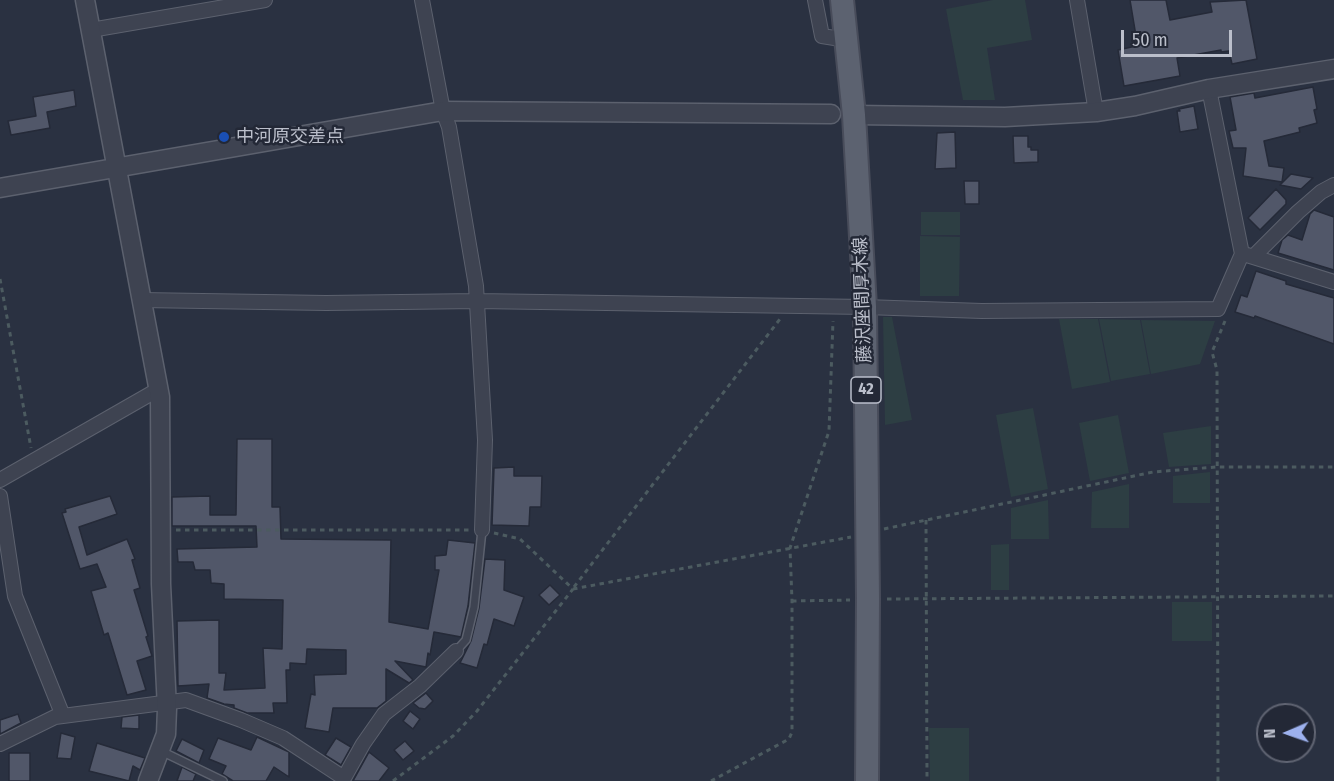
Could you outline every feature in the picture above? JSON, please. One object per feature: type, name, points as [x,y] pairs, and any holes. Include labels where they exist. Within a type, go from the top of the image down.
[{"type":"main road","name":"藤沢座間厚木線","points":[[845,1],[865,307],[868,534],[867,781]]},
{"type":"street","points":[[85,0],[159,388],[161,584],[167,702],[166,734],[148,781]]},
{"type":"street","points":[[90,30],[265,0]]},
{"type":"street","points":[[422,0],[448,127],[477,301],[485,440],[482,530]]},
{"type":"street","points":[[815,0],[822,36],[847,40]]},
{"type":"street","points":[[1077,0],[1096,112]]},
{"type":"street","points":[[0,188],[116,166],[443,111],[1005,117],[1096,112],[1135,106],[1209,89],[1334,69]]},
{"type":"street","points":[[1209,89],[1248,255]]},
{"type":"street","points":[[141,300],[326,303],[477,301],[982,310],[1218,309],[1248,255],[1321,192],[1334,185]]},
{"type":"street","points":[[1248,255],[1334,282]]},
{"type":"street","points":[[0,480],[159,388]]},
{"type":"street","points":[[0,496],[15,596],[63,716]]},
{"type":"street","points":[[0,744],[55,717],[186,700],[283,738],[344,778],[363,744],[384,714],[420,686],[456,651]]},
{"type":"lane","points":[[456,651],[466,640],[474,607],[482,530]]},
{"type":"lane","points":[[160,751],[223,781]]},
{"type":"path","points":[[0,279],[33,461]]},
{"type":"path","points":[[393,781],[453,736],[477,711],[791,306]]},
{"type":"path","points":[[711,781],[789,739],[792,732],[790,548],[829,431],[833,306]]},
{"type":"path","points":[[1218,781],[1217,370],[1212,352],[1226,320]]},
{"type":"path","points":[[573,589],[868,534],[1153,472],[1216,467],[1334,467]]},
{"type":"path","points":[[926,520],[927,781]]},
{"type":"path","points":[[161,530],[482,530],[520,539],[573,589]]},
{"type":"path","points":[[792,601],[927,597],[1334,596]]},
{"type":"shaded area","points":[[993,0],[1025,0],[1032,40],[987,48],[995,100],[963,100],[946,9]]},
{"type":"shaded area","points":[[921,212],[960,212],[960,235],[921,235]]},
{"type":"shaded area","points":[[920,236],[960,237],[959,296],[920,296]]},
{"type":"shaded area","points":[[883,317],[892,317],[912,420],[885,425]]},
{"type":"shaded area","points":[[1059,319],[1098,319],[1110,382],[1072,389]]},
{"type":"shaded area","points":[[1099,319],[1140,320],[1150,374],[1111,381]]},
{"type":"shaded area","points":[[1141,320],[1215,321],[1200,364],[1151,374]]},
{"type":"shaded area","points":[[1033,408],[1048,489],[1011,497],[996,415]]},
{"type":"shaded area","points":[[1118,415],[1129,473],[1090,481],[1079,423]]},
{"type":"shaded area","points":[[1211,426],[1211,464],[1169,467],[1163,433]]},
{"type":"shaded area","points":[[1210,472],[1210,503],[1173,503],[1173,476]]},
{"type":"shaded area","points":[[1129,484],[1129,528],[1091,528],[1092,492]]},
{"type":"shaded area","points":[[1048,500],[1049,539],[1011,539],[1011,508]]},
{"type":"shaded area","points":[[1009,544],[1009,590],[991,590],[991,545]]},
{"type":"shaded area","points":[[1172,602],[1212,602],[1212,641],[1172,641]]},
{"type":"shaded area","points":[[929,728],[969,728],[969,781],[930,781]]},
{"type":"building","points":[[1130,0],[1166,0],[1170,20],[1212,12],[1210,2],[1246,0],[1257,59],[1232,64],[1229,51],[1221,52],[1221,50],[1177,58],[1180,76],[1124,86],[1118,50],[1136,46]]},
{"type":"building","points":[[1313,87],[1317,123],[1299,128],[1300,132],[1264,141],[1269,166],[1284,168],[1282,182],[1243,176],[1246,148],[1233,148],[1229,131],[1236,130],[1230,97],[1254,93],[1255,98]]},
{"type":"building","points":[[74,90],[76,106],[47,112],[50,128],[11,135],[8,121],[36,116],[33,97]]},
{"type":"building","points":[[1194,106],[1198,129],[1180,132],[1177,111]]},
{"type":"building","points":[[955,132],[956,168],[935,169],[937,133]]},
{"type":"building","points":[[1013,136],[1028,136],[1028,147],[1031,147],[1031,150],[1038,150],[1038,162],[1014,163]]},
{"type":"building","points":[[1291,174],[1313,178],[1301,189],[1280,185]]},
{"type":"building","points":[[964,181],[979,181],[979,204],[965,204]]},
{"type":"building","points":[[1276,189],[1286,200],[1286,204],[1260,230],[1248,218]]},
{"type":"building","points":[[1314,210],[1334,217],[1334,270],[1278,253],[1282,240],[1288,235],[1302,240],[1310,214]]},
{"type":"building","points":[[1256,271],[1286,281],[1286,284],[1334,298],[1334,344],[1255,316],[1254,318],[1235,312],[1241,295],[1247,297]]},
{"type":"building","points":[[237,439],[272,439],[272,507],[280,507],[281,539],[391,540],[389,622],[428,629],[439,570],[435,570],[435,556],[446,555],[448,540],[475,543],[468,606],[461,637],[434,632],[426,667],[395,661],[413,680],[409,683],[386,669],[386,701],[377,708],[333,708],[329,732],[305,728],[311,694],[315,695],[314,675],[346,674],[346,650],[307,649],[306,664],[290,663],[290,670],[286,670],[287,703],[273,703],[274,713],[247,713],[234,708],[234,705],[207,698],[209,684],[178,686],[177,621],[219,620],[219,673],[226,673],[224,690],[265,688],[263,648],[282,649],[283,600],[224,599],[224,584],[211,583],[210,570],[195,570],[193,562],[178,562],[177,549],[257,547],[256,526],[172,526],[172,497],[210,496],[210,515],[236,515]]},
{"type":"building","points":[[514,467],[514,476],[542,476],[541,507],[530,507],[529,526],[492,525],[494,468]]},
{"type":"building","points":[[110,496],[117,514],[79,527],[87,555],[127,539],[135,559],[132,560],[140,588],[134,590],[152,656],[137,661],[146,690],[127,695],[108,633],[104,635],[91,591],[106,587],[97,564],[80,569],[62,513],[66,512],[65,509]]},
{"type":"building","points":[[485,559],[505,560],[504,590],[524,597],[514,626],[494,619],[487,645],[484,644],[477,668],[460,663],[471,641],[479,608]]},
{"type":"building","points":[[550,585],[560,595],[549,605],[539,595]]},
{"type":"building","points":[[426,693],[433,701],[425,709],[419,708],[413,703]]},
{"type":"building","points":[[410,711],[420,719],[413,729],[403,721]]},
{"type":"building","points":[[18,714],[21,723],[0,734],[0,720]]},
{"type":"building","points":[[139,715],[139,729],[121,728],[122,717]]},
{"type":"building","points":[[61,733],[75,737],[71,759],[57,758]]},
{"type":"building","points":[[257,737],[289,752],[289,777],[274,767],[266,781],[233,781],[222,774],[226,766],[209,759],[218,738],[251,750]]},
{"type":"building","points":[[336,738],[351,747],[341,765],[325,755]]},
{"type":"building","points":[[182,739],[204,750],[199,763],[176,751]]},
{"type":"building","points":[[405,741],[414,751],[403,760],[394,750]]},
{"type":"building","points":[[97,743],[145,758],[140,770],[133,766],[129,781],[89,771]]},
{"type":"building","points":[[369,752],[389,768],[379,781],[353,781]]},
{"type":"building","points":[[9,753],[30,753],[30,781],[9,781]]},
{"type":"building","points":[[182,767],[196,774],[193,781],[177,781]]},
{"type":"place","name":"中河原交差点","points":[[224,137]]}]
